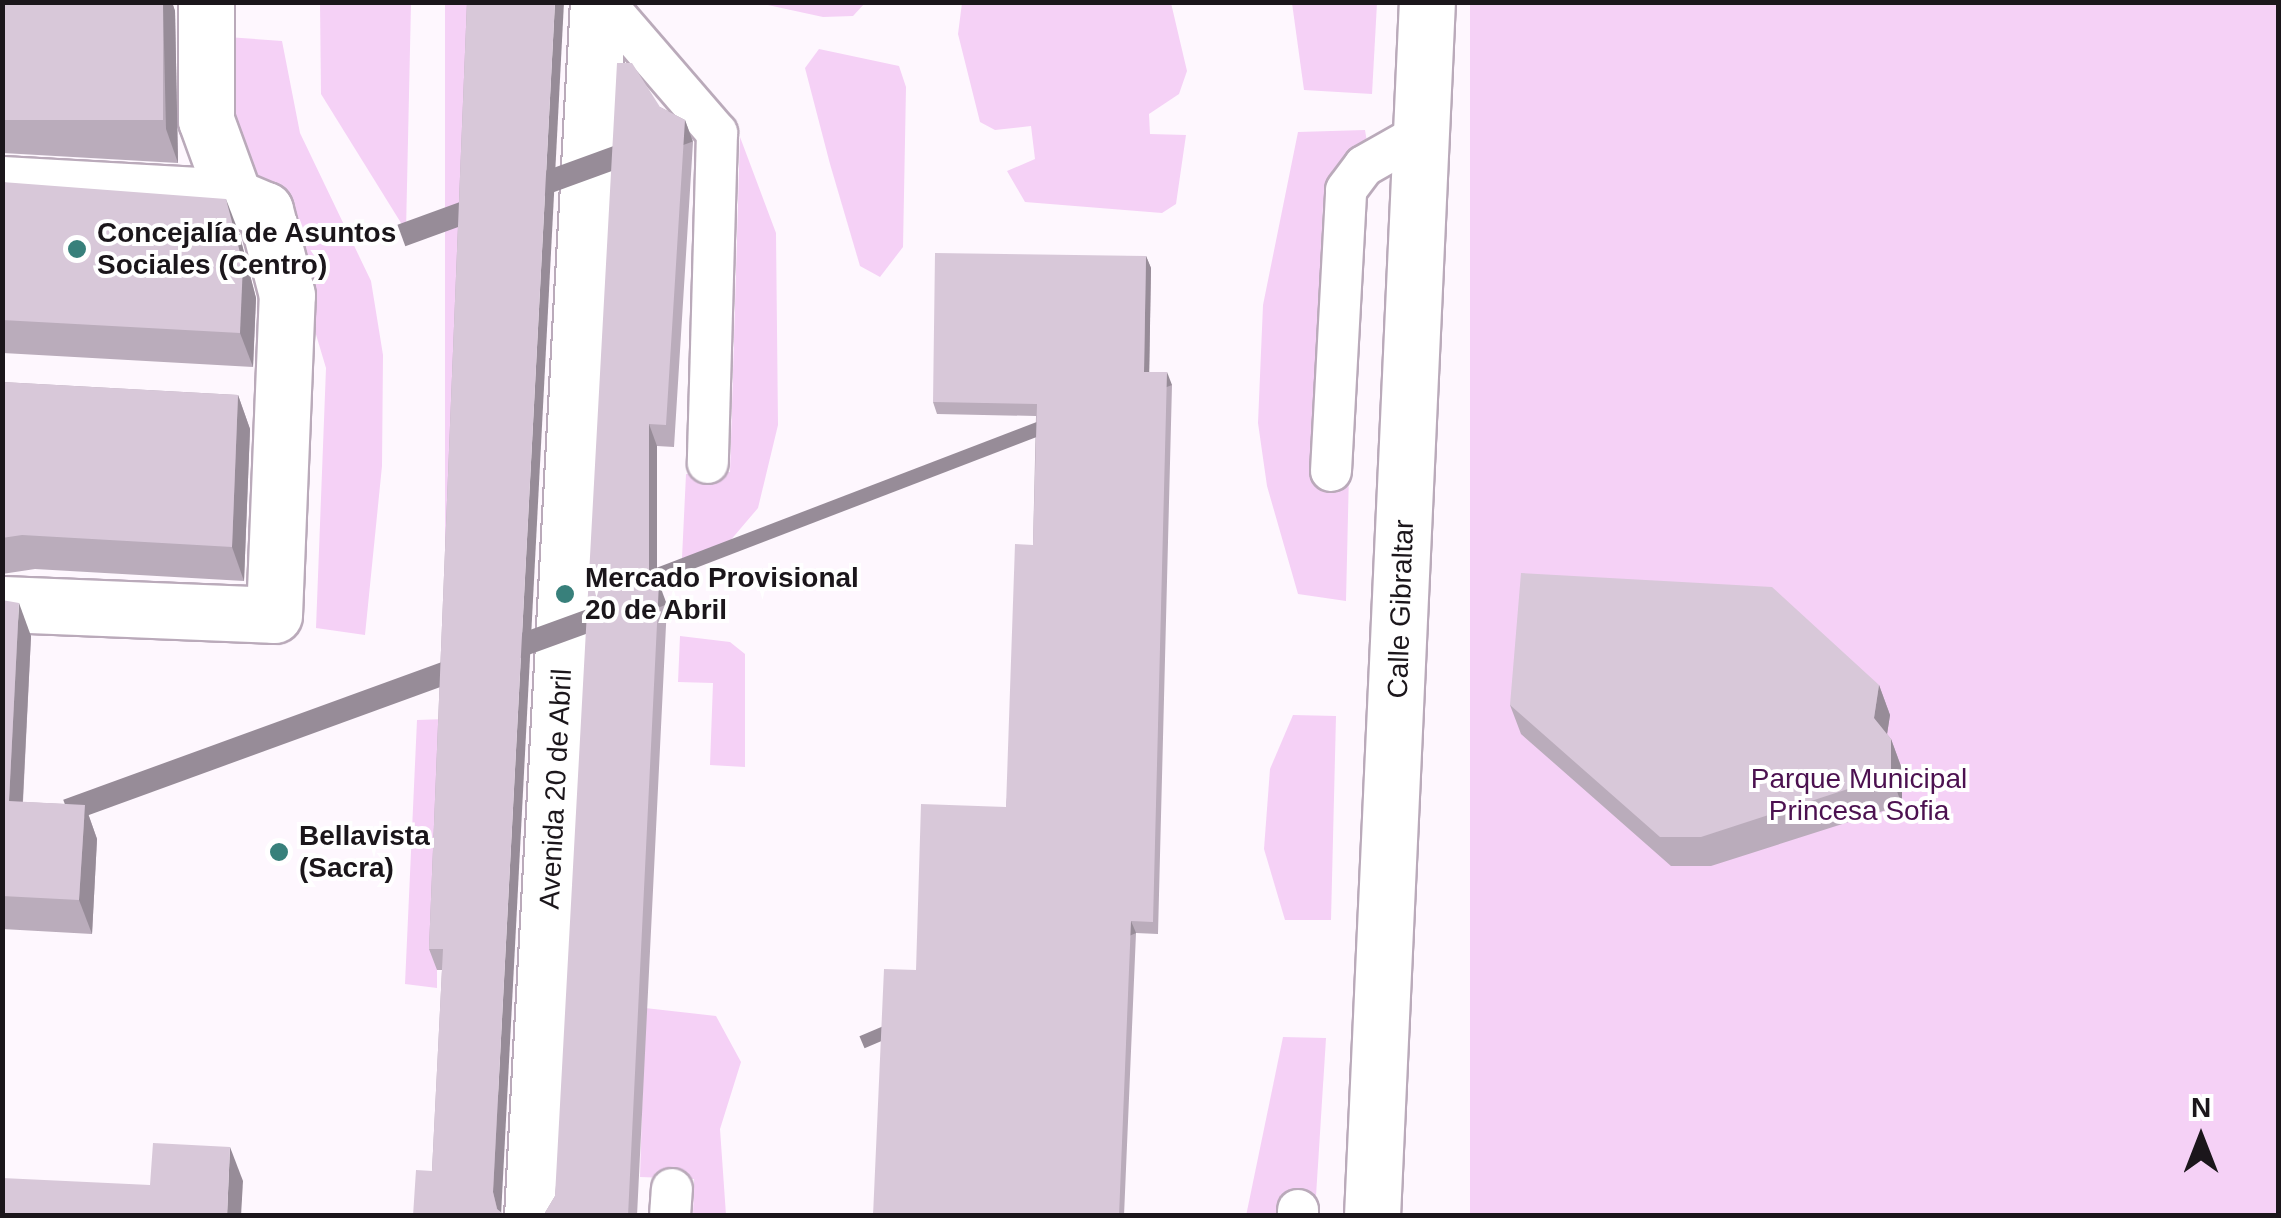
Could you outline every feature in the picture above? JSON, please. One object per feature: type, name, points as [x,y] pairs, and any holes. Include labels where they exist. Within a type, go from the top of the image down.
[{"type":"street","points":[[206,2],[206,120],[234,197]]},
{"type":"street","name":"Avenida 20 de Abril","points":[[532,1216],[601,2]]},
{"type":"street","name":"Calle Gibraltar","points":[[1372,1216],[1427,2]]},
{"type":"street","points":[[2,184],[234,197],[265,210],[278,242],[288,400],[274,615],[2,604]]},
{"type":"street","points":[[231,396],[288,400]]},
{"type":"lane","name":"Avenida 20 de Abril","points":[[601,2],[717,133],[708,463]]},
{"type":"lane","points":[[1331,471],[1346,190],[1364,166],[1422,133]]},
{"type":"green space","points":[[320,3],[411,3],[406,231],[321,94]]},
{"type":"green space","points":[[445,3],[475,3],[475,631],[445,631]]},
{"type":"green space","points":[[758,3],[865,3],[853,16],[823,17]]},
{"type":"green space","points":[[962,3],[1171,3],[1187,71],[1179,94],[1149,114],[1150,134],[1186,135],[1176,204],[1162,213],[1025,202],[1007,171],[1035,159],[1031,126],[995,130],[980,122],[958,34]]},
{"type":"green space","points":[[1292,3],[1377,3],[1372,94],[1304,90]]},
{"type":"green space","name":"Parque Municipal Princesa Sofia","points":[[1470,3],[2278,3],[2278,1216],[1470,1216]]},
{"type":"green space","points":[[227,37],[282,41],[300,133],[371,281],[383,355],[382,466],[365,635],[316,628],[326,368],[277,204],[244,153],[229,103]]},
{"type":"green space","points":[[819,49],[899,66],[906,87],[903,247],[880,277],[860,266],[830,164],[805,68]]},
{"type":"green space","points":[[1365,130],[1368,148],[1323,205],[1313,472],[1349,473],[1346,601],[1298,594],[1267,486],[1258,423],[1263,305],[1298,132]]},
{"type":"green space","points":[[740,137],[776,233],[778,425],[758,508],[718,555],[682,558],[686,474],[730,472]]},
{"type":"green space","points":[[680,636],[730,642],[745,654],[745,767],[710,765],[713,683],[678,682]]},
{"type":"green space","points":[[1293,715],[1336,716],[1331,920],[1285,920],[1264,849],[1270,769]]},
{"type":"green space","points":[[446,719],[437,988],[405,984],[417,720]]},
{"type":"green space","points":[[645,1008],[716,1016],[741,1062],[720,1129],[726,1215],[693,1215],[694,1179],[640,1177]]},
{"type":"green space","points":[[1283,1037],[1326,1038],[1315,1212],[1246,1216]]},
{"type":"building","points":[[2,2],[163,2],[163,120],[2,120]]},
{"type":"building","points":[[467,2],[555,2],[493,1192],[497,1209],[506,1216],[413,1216],[416,1170],[432,1171],[443,949],[429,949]]},
{"type":"building","points":[[617,63],[632,63],[660,107],[685,120],[666,425],[649,424],[649,583],[659,583],[628,1216],[543,1216],[555,1196]]},
{"type":"building","points":[[2,182],[226,199],[243,264],[240,333],[2,320]]},
{"type":"building","points":[[935,253],[1146,256],[1144,372],[1167,372],[1153,922],[1131,921],[1119,1216],[873,1216],[884,969],[916,970],[921,804],[1006,807],[1015,544],[1033,545],[1037,404],[933,402]]},
{"type":"building","points":[[2,382],[238,395],[232,547],[22,535],[2,538]]},
{"type":"building","points":[[1521,573],[1772,587],[1879,685],[1874,718],[1891,739],[1891,775],[1701,837],[1660,837],[1510,705]]},
{"type":"building","points":[[2,600],[19,603],[9,801],[85,805],[79,900],[2,896]]},
{"type":"building","points":[[153,1143],[230,1147],[227,1216],[2,1216],[2,1178],[150,1185]]},
{"type":"place","name":"Concejalía de Asuntos Sociales (Centro)","points":[[77,249]]},
{"type":"place","name":"Mercado Provisional 20 de Abril","points":[[565,594]]},
{"type":"place","name":"Bellavista (Sacra)","points":[[279,852]]}]
